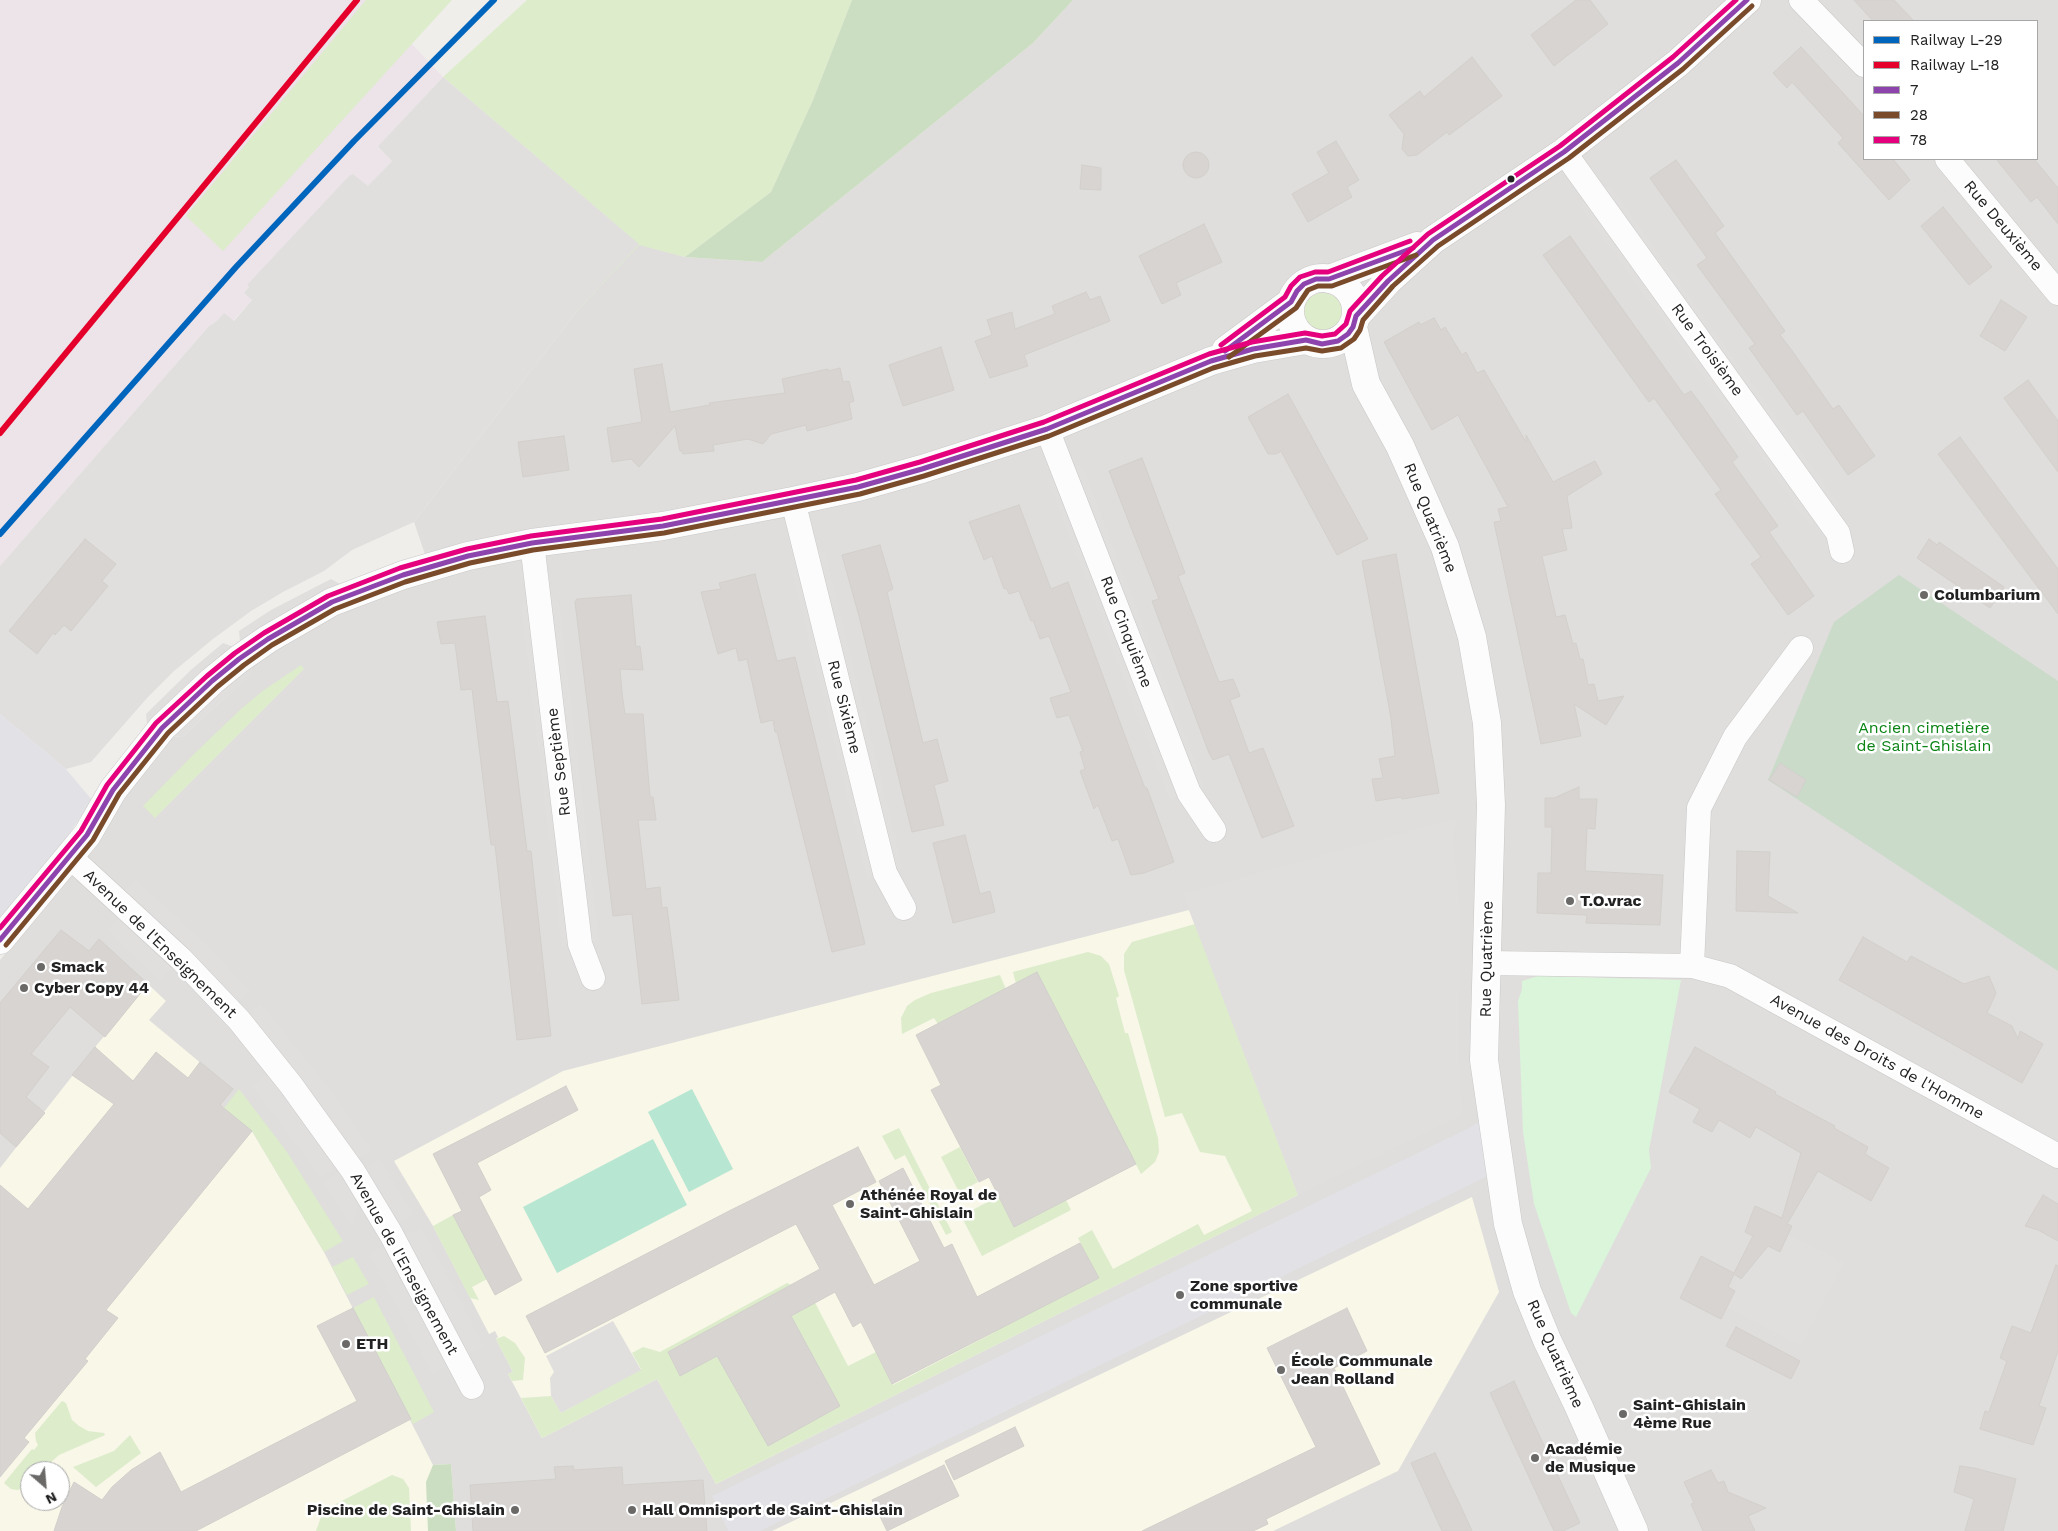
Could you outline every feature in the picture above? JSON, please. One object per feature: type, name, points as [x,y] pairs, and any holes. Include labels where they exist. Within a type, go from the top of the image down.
[{"type":"street","points":[[0,940],[87,835],[113,790],[162,728],[212,681],[268,639],[324,606],[360,590],[402,575],[468,556],[532,543],[663,526],[793,501],[922,470],[1047,429],[1211,361],[1253,349],[1312,342],[1326,345],[1338,341],[1348,334],[1355,322],[1388,281],[1433,240],[1564,152],[1678,63],[1747,0]]},
{"type":"street","points":[[1801,0],[1863,64]]},
{"type":"street","name":"Rue Troisième","points":[[1564,152],[1838,532],[1842,551]]},
{"type":"street","name":"Rue Deuxième","points":[[1948,160],[2058,293]]},
{"type":"street","points":[[1329,279],[1433,240]]},
{"type":"street","points":[[1312,342],[1298,333],[1292,324],[1290,313],[1291,302],[1297,291],[1304,284],[1316,279],[1329,279],[1339,282],[1349,290],[1356,303],[1355,322]]},
{"type":"street","points":[[1211,361],[1291,302]]},
{"type":"street","name":"Rue Quatrième","points":[[1355,322],[1366,384],[1400,446],[1445,547],[1472,637],[1487,723],[1491,792],[1484,1060],[1508,1224],[1527,1291],[1633,1531]]},
{"type":"street","name":"Rue Quatrième","points":[[1312,342],[1366,384]]},
{"type":"street","name":"Rue Cinquième","points":[[1047,429],[1189,793],[1214,830]]},
{"type":"street","name":"Rue Sixième","points":[[793,501],[885,873],[904,908]]},
{"type":"street","name":"Rue Septième","points":[[532,543],[580,944],[593,978]]},
{"type":"street","points":[[1692,966],[1699,808],[1735,737],[1801,648]]},
{"type":"street","name":"Avenue de l'Enseignement","points":[[69,856],[181,959],[239,1020],[291,1084],[353,1171],[391,1234],[472,1387]]},
{"type":"street","name":"Avenue des Droits de l'Homme","points":[[1487,963],[1692,966],[1730,976],[2058,1156]]},
{"type":"shaded area","points":[[0,0],[394,0],[412,44],[443,77],[380,144],[378,148],[392,161],[368,187],[353,174],[247,286],[249,287],[244,293],[252,300],[233,321],[218,320],[209,326],[0,566]]},
{"type":"shaded area","points":[[1073,0],[2058,0],[2058,1531],[0,1531],[0,960],[100,841],[135,776],[172,737],[184,736],[250,676],[252,665],[290,639],[331,617],[433,578],[414,522],[578,310],[639,244],[685,257],[762,262],[1033,43]]},
{"type":"shaded area","points":[[443,77],[639,244],[578,310],[414,522],[352,550],[324,571],[251,611],[174,671],[148,697],[91,762],[66,769],[0,714],[0,566],[209,326],[224,313],[234,321],[252,300],[244,293],[249,287],[247,285],[349,176],[353,174],[368,186],[392,161],[378,147]]},
{"type":"shaded area","points":[[1601,187],[1611,187],[1840,505],[1833,508]]},
{"type":"shaded area","points":[[1585,198],[1815,520],[1813,524],[1810,526],[1581,208]]},
{"type":"shaded area","points":[[1074,465],[1083,467],[1205,787],[1198,788]]},
{"type":"shaded area","points":[[1055,473],[1177,793],[1176,797],[1170,801],[1048,481]]},
{"type":"shaded area","points":[[815,547],[825,553],[903,868],[896,869]]},
{"type":"shaded area","points":[[796,552],[874,871],[871,876],[867,877],[789,561]]},
{"type":"shaded area","points":[[331,579],[342,585],[276,618],[240,642],[239,631],[271,610]]},
{"type":"shaded area","points":[[548,592],[559,602],[599,941],[590,942]]},
{"type":"shaded area","points":[[529,595],[570,945],[562,946],[521,606]]},
{"type":"shaded area","points":[[223,643],[234,647],[185,688],[147,724],[146,714],[192,669]]},
{"type":"shaded area","points":[[252,665],[251,676],[184,736],[172,737],[206,703]]},
{"type":"shaded area","points":[[0,714],[66,769],[92,800],[63,843],[0,918]]},
{"type":"shaded area","points":[[1457,818],[1453,837],[1460,912],[1459,1054],[1462,1115],[1298,1195],[1183,894]]},
{"type":"shaded area","points":[[135,878],[205,943],[251,991],[238,1003],[124,891]]},
{"type":"shaded area","name":"Athénée Royal de Saint-Ghislain","points":[[1189,910],[1298,1195],[716,1484],[657,1379],[542,1438],[508,1374],[513,1372],[496,1339],[498,1337],[495,1331],[489,1334],[433,1226],[394,1161],[563,1071]]},
{"type":"shaded area","points":[[118,918],[172,968],[160,981],[107,931]]},
{"type":"shaded area","points":[[148,984],[166,1001],[149,1020],[232,1089],[220,1105],[252,1131],[324,1252],[433,1465],[451,1464],[456,1531],[0,1531],[0,1168],[95,1047]]},
{"type":"shaded area","points":[[261,1003],[335,1095],[372,1150],[357,1159],[247,1015]]},
{"type":"shaded area","points":[[267,1074],[310,1130],[336,1168],[321,1178],[252,1086]]},
{"type":"shaded area","points":[[1490,1115],[1498,1171],[760,1531],[728,1531],[712,1496],[1467,1129]]},
{"type":"shaded area","points":[[379,1159],[414,1214],[396,1223],[363,1168]]},
{"type":"shaded area","points":[[339,1172],[359,1204],[352,1226],[323,1182]]},
{"type":"shaded area","name":"École Communale Jean Rolland","points":[[1472,1197],[1499,1292],[1398,1471],[1273,1531],[772,1531]]},
{"type":"shaded area","points":[[1766,1223],[1844,1263],[1801,1346],[1723,1305]]},
{"type":"shaded area","points":[[422,1228],[484,1346],[467,1355],[404,1234]]},
{"type":"shaded area","points":[[385,1245],[450,1365],[432,1374],[369,1254]]},
{"type":"shaded area","points":[[613,1321],[641,1370],[561,1413],[551,1396],[550,1378],[554,1372],[546,1356]]},
{"type":"green space","points":[[366,0],[452,0],[223,251],[186,216]]},
{"type":"green space","points":[[527,0],[852,0],[813,100],[771,192],[685,257],[639,245],[578,310],[411,499],[636,242],[443,77]]},
{"type":"green space","points":[[852,0],[1073,0],[1033,43],[762,262],[685,257],[771,192],[813,100]]},
{"type":"green space","points":[[1323,293],[1336,299],[1342,312],[1336,325],[1323,331],[1310,325],[1304,312],[1310,299]]},
{"type":"green space","name":"Ancien cimetière de Saint-Ghislain","points":[[1899,575],[2058,681],[2058,971],[1768,780],[1834,622]]},
{"type":"green space","points":[[301,665],[304,669],[155,818],[143,806],[242,708],[264,690]]},
{"type":"green space","points":[[1195,924],[1298,1195],[716,1484],[657,1379],[542,1438],[521,1398],[551,1396],[561,1413],[641,1369],[632,1353],[643,1347],[660,1352],[787,1283],[811,1295],[848,1366],[876,1352],[893,1385],[995,1332],[977,1297],[1010,1280],[1028,1314],[1098,1278],[1078,1238],[1092,1230],[1113,1269],[1198,1224],[1204,1235],[1252,1211],[1225,1156],[1200,1152],[1182,1113],[1165,1117],[1124,970],[1124,954],[1132,942]]},
{"type":"green space","points":[[1088,952],[1101,956],[1109,964],[1119,996],[1116,998],[1125,1033],[1128,1033],[1158,1138],[1159,1152],[1155,1162],[1141,1174],[1037,973],[1016,984],[1013,972]]},
{"type":"green space","points":[[1000,975],[1006,989],[938,1024],[934,1018],[902,1034],[901,1018],[907,1006],[915,1000],[931,993]]},
{"type":"green space","points":[[1538,976],[1681,980],[1649,1150],[1651,1168],[1576,1317],[1571,1313],[1534,1204],[1523,1132],[1518,1001],[1522,989],[1522,981]]},
{"type":"green space","points":[[239,1089],[287,1152],[343,1241],[324,1252],[252,1131],[224,1108]]},
{"type":"green space","points":[[692,1089],[733,1169],[689,1192],[648,1112]]},
{"type":"green space","points":[[899,1128],[952,1232],[946,1235],[905,1155],[895,1160],[882,1136]]},
{"type":"green space","points":[[653,1139],[687,1205],[557,1273],[523,1207]]},
{"type":"green space","points":[[960,1147],[978,1182],[959,1192],[941,1157]]},
{"type":"green space","points":[[999,1196],[1014,1227],[1066,1200],[1071,1210],[982,1256],[961,1216]]},
{"type":"green space","points":[[453,1215],[487,1279],[472,1287],[479,1300],[470,1298],[433,1226]]},
{"type":"green space","points":[[353,1257],[369,1284],[347,1295],[332,1267]]},
{"type":"green space","points":[[374,1297],[434,1412],[413,1424],[353,1308]]},
{"type":"green space","points":[[504,1336],[515,1343],[525,1358],[523,1380],[512,1381],[508,1374],[513,1372],[496,1339]]},
{"type":"green space","points":[[62,1401],[66,1403],[72,1420],[79,1426],[88,1431],[104,1433],[105,1435],[59,1455],[52,1461],[22,1461],[38,1445],[35,1433]]},
{"type":"green space","points":[[130,1435],[141,1453],[96,1487],[73,1467],[114,1451]]},
{"type":"green space","points":[[20,1464],[20,1489],[11,1489],[4,1483]]},
{"type":"green space","points":[[451,1464],[456,1531],[428,1531],[426,1482],[433,1465]]},
{"type":"green space","points":[[392,1475],[403,1479],[409,1488],[411,1531],[316,1531],[321,1517],[330,1507]]},
{"type":"building","points":[[1576,0],[1590,0],[1608,24],[1554,66],[1531,35]]},
{"type":"building","points":[[1854,0],[1894,0],[1913,20],[1872,20]]},
{"type":"building","points":[[1801,47],[1863,115],[1863,160],[1894,160],[1910,180],[1889,200],[1838,143],[1843,138],[1792,82],[1787,88],[1773,73]]},
{"type":"building","points":[[1472,57],[1502,96],[1449,135],[1447,132],[1417,155],[1408,156],[1402,149],[1404,134],[1389,115],[1420,91],[1424,97]]},
{"type":"building","points":[[1336,141],[1359,180],[1347,187],[1352,197],[1308,222],[1292,194],[1329,173],[1317,152]]},
{"type":"building","points":[[1196,152],[1205,156],[1209,165],[1205,174],[1196,178],[1187,174],[1183,165],[1187,156]]},
{"type":"building","points":[[1676,160],[1724,226],[1715,233],[1785,331],[1780,335],[1833,409],[1839,405],[1875,456],[1848,475],[1803,411],[1797,415],[1749,348],[1755,344],[1697,265],[1707,258],[1650,178]]},
{"type":"building","points":[[1997,160],[2035,160],[2058,188],[2058,224],[2037,197],[2031,202]]},
{"type":"building","points":[[1082,165],[1101,168],[1101,190],[1080,189]]},
{"type":"building","points":[[1943,207],[1992,267],[1969,285],[1921,226]]},
{"type":"building","points":[[1204,224],[1222,262],[1176,283],[1181,295],[1162,304],[1139,256]]},
{"type":"building","points":[[1570,236],[1684,395],[1691,391],[1703,407],[1738,457],[1732,462],[1778,526],[1769,532],[1814,596],[1788,615],[1751,564],[1761,557],[1715,494],[1721,490],[1654,398],[1649,402],[1543,255]]},
{"type":"building","points":[[1086,292],[1090,300],[1100,296],[1110,321],[1024,355],[1028,366],[990,378],[975,341],[992,335],[987,320],[1012,312],[1015,329],[1055,314],[1052,306]]},
{"type":"building","points":[[2001,300],[2027,317],[2005,351],[1980,336]]},
{"type":"building","points":[[1434,318],[1441,330],[1445,327],[1462,355],[1466,352],[1477,373],[1484,370],[1526,442],[1526,435],[1553,482],[1595,461],[1602,474],[1567,496],[1572,528],[1562,529],[1567,550],[1542,556],[1556,617],[1565,615],[1573,644],[1576,643],[1580,659],[1583,659],[1588,685],[1594,684],[1598,701],[1624,696],[1606,725],[1574,704],[1581,736],[1541,744],[1494,522],[1501,521],[1498,509],[1508,507],[1458,415],[1432,430],[1384,342],[1419,322],[1420,325]]},
{"type":"building","points":[[941,347],[954,390],[903,406],[889,365]]},
{"type":"building","points":[[662,364],[670,412],[710,405],[709,403],[785,393],[782,379],[840,368],[843,382],[849,381],[854,401],[849,403],[852,419],[807,431],[806,425],[771,434],[763,444],[748,439],[713,445],[714,451],[683,454],[680,451],[675,426],[639,467],[631,459],[612,462],[607,428],[642,422],[634,369]]},
{"type":"building","points":[[2028,380],[2058,421],[2058,472],[2004,398]]},
{"type":"building","points":[[1288,394],[1368,539],[1337,555],[1281,451],[1276,454],[1268,454],[1248,417]]},
{"type":"building","points":[[564,436],[569,470],[523,477],[518,442]]},
{"type":"building","points":[[1960,437],[2058,569],[2058,614],[1938,454]]},
{"type":"building","points":[[1142,458],[1185,573],[1178,576],[1219,682],[1233,679],[1240,696],[1230,700],[1249,753],[1263,748],[1294,826],[1262,838],[1229,754],[1213,760],[1209,753],[1152,601],[1159,599],[1109,471]]},
{"type":"building","points":[[1019,505],[1051,589],[1068,582],[1174,862],[1144,873],[1131,875],[1118,839],[1112,841],[1098,805],[1094,809],[1080,771],[1085,769],[1080,752],[1083,751],[1069,715],[1057,718],[1050,698],[1071,692],[1049,636],[1040,639],[1019,591],[1009,594],[1006,588],[1004,589],[992,556],[984,560],[969,522]]},
{"type":"building","points":[[85,539],[116,564],[102,581],[108,586],[71,631],[64,625],[55,635],[53,633],[37,654],[9,631]]},
{"type":"building","points":[[1929,539],[1937,545],[1939,542],[2004,587],[1990,608],[1917,558]]},
{"type":"building","points":[[880,545],[893,589],[887,592],[923,743],[937,739],[948,781],[934,785],[944,825],[912,832],[859,616],[842,555]]},
{"type":"building","points":[[1396,554],[1439,793],[1376,801],[1372,779],[1383,778],[1379,759],[1395,756],[1391,718],[1362,561]]},
{"type":"building","points":[[755,574],[777,661],[795,657],[865,944],[832,952],[773,720],[761,723],[747,659],[739,661],[736,648],[718,654],[701,592],[721,589],[719,583]]},
{"type":"building","points":[[631,595],[636,647],[640,646],[643,670],[620,669],[622,693],[625,714],[643,714],[650,797],[653,797],[656,820],[638,820],[646,889],[660,887],[662,908],[667,907],[679,1000],[642,1004],[632,914],[613,916],[575,602],[577,599]]},
{"type":"building","points":[[485,616],[497,702],[508,701],[527,851],[531,851],[551,1036],[517,1040],[495,845],[491,845],[472,689],[461,690],[455,643],[441,644],[437,622]]},
{"type":"building","points":[[1780,763],[1806,780],[1797,797],[1769,780]]},
{"type":"building","points":[[1579,787],[1579,799],[1597,799],[1595,829],[1587,828],[1585,871],[1663,875],[1660,925],[1586,923],[1587,915],[1537,913],[1538,873],[1551,873],[1552,827],[1545,827],[1545,798],[1554,798]]},
{"type":"building","points":[[965,835],[980,894],[990,891],[995,912],[953,923],[933,843]]},
{"type":"building","points":[[1737,851],[1770,852],[1768,896],[1798,913],[1736,911]]},
{"type":"building","points":[[61,930],[89,951],[99,939],[148,984],[105,1037],[70,1007],[31,1054],[49,1067],[26,1097],[45,1113],[16,1147],[0,1133],[0,1003]]},
{"type":"building","points":[[1863,937],[1907,962],[1911,956],[1964,984],[1989,976],[1996,993],[1987,1013],[2012,1026],[2018,1039],[2020,1031],[2043,1044],[2022,1083],[1839,980]]},
{"type":"building","points":[[1037,972],[1136,1164],[1014,1227],[989,1177],[979,1182],[931,1090],[941,1085],[916,1035]]},
{"type":"building","points":[[95,1047],[133,1081],[156,1052],[188,1078],[200,1062],[233,1089],[220,1105],[252,1131],[106,1310],[118,1318],[85,1359],[88,1361],[24,1438],[29,1442],[0,1477],[0,1185],[28,1209],[114,1104],[72,1075]]},
{"type":"building","points":[[1695,1047],[1776,1092],[1775,1094],[1835,1126],[1834,1128],[1868,1147],[1865,1154],[1889,1168],[1871,1201],[1818,1171],[1787,1224],[1792,1226],[1780,1252],[1768,1246],[1741,1279],[1734,1274],[1728,1287],[1735,1291],[1721,1319],[1680,1298],[1701,1256],[1734,1273],[1753,1236],[1745,1232],[1755,1206],[1782,1218],[1801,1153],[1756,1127],[1750,1138],[1719,1120],[1712,1132],[1693,1122],[1700,1109],[1669,1092]]},
{"type":"building","points":[[566,1086],[578,1110],[477,1163],[491,1190],[479,1197],[522,1280],[495,1295],[453,1215],[462,1211],[433,1154]]},
{"type":"building","points":[[858,1147],[876,1182],[832,1205],[874,1285],[920,1261],[879,1181],[903,1168],[944,1248],[952,1244],[977,1297],[1080,1243],[1099,1278],[892,1384],[861,1322],[853,1327],[835,1292],[791,1316],[840,1406],[768,1446],[717,1356],[680,1376],[668,1352],[820,1269],[796,1224],[545,1353],[526,1316]]},
{"type":"building","points":[[2043,1195],[2058,1204],[2058,1241],[2038,1230],[2025,1226]]},
{"type":"building","points":[[2056,1265],[2058,1266],[2058,1351],[2039,1406],[2046,1408],[2033,1445],[1980,1429],[1985,1411],[1989,1412],[2007,1361],[2000,1358],[2012,1326],[2031,1333]]},
{"type":"building","points":[[353,1308],[411,1419],[196,1531],[54,1531],[61,1511],[70,1511],[70,1490],[74,1482],[102,1500],[112,1487],[131,1470],[160,1452],[181,1492],[357,1401],[317,1326]]},
{"type":"building","points":[[1347,1308],[1367,1351],[1334,1368],[1380,1464],[1266,1519],[1268,1524],[1253,1531],[1142,1531],[1316,1447],[1267,1348]]},
{"type":"building","points":[[1736,1327],[1800,1361],[1791,1379],[1726,1346]]},
{"type":"building","name":"Académie de Musique","points":[[1514,1381],[1580,1523],[1563,1531],[1554,1531],[1490,1393]]},
{"type":"building","points":[[1015,1427],[1024,1446],[954,1480],[945,1461]]},
{"type":"building","points":[[1435,1453],[1472,1531],[1442,1531],[1411,1463]]},
{"type":"building","points":[[944,1465],[959,1496],[887,1531],[872,1500]]},
{"type":"building","name":"Hall Omnisport de Saint-Ghislain","points":[[573,1466],[574,1470],[622,1467],[623,1485],[703,1480],[707,1531],[473,1531],[470,1485],[556,1479],[554,1467]]},
{"type":"building","points":[[1960,1466],[2016,1479],[2003,1531],[1965,1531],[1974,1499],[1954,1492]]},
{"type":"building","points":[[1711,1470],[1718,1483],[1724,1481],[1728,1492],[1766,1508],[1748,1516],[1755,1531],[1703,1531],[1691,1504],[1694,1503],[1684,1482]]},
{"type":"rail line","name":"L-18","points":[[0,433],[357,0]]},
{"type":"rail line","name":"L-29","points":[[0,534],[236,267],[354,141],[494,0]]},
{"type":"transit line","name":"78","points":[[0,928],[81,831],[107,785],[156,723],[235,653],[264,633],[328,596],[400,568],[467,549],[531,536],[662,519],[856,480],[920,462],[1044,422],[1209,354],[1252,342],[1305,333],[1322,336],[1335,334],[1346,324],[1350,311],[1382,276],[1428,234],[1560,146],[1673,57],[1736,0]]},
{"type":"transit line","name":"7","points":[[0,940],[87,835],[113,790],[162,728],[212,681],[239,659],[268,639],[332,602],[403,575],[468,556],[532,543],[663,526],[858,487],[922,469],[1047,429],[1211,361],[1253,349],[1306,340],[1322,344],[1338,341],[1348,334],[1353,327],[1356,316],[1388,281],[1433,240],[1564,152],[1678,63],[1747,0]]},
{"type":"transit line","name":"28","points":[[6,945],[93,840],[119,794],[168,733],[217,687],[244,665],[272,645],[335,609],[405,582],[470,563],[533,550],[664,533],[860,494],[924,476],[1049,436],[1213,368],[1255,356],[1306,348],[1322,351],[1341,348],[1354,339],[1360,330],[1363,320],[1393,286],[1438,246],[1569,158],[1683,69],[1752,6]]},
{"type":"transit line","name":"78","points":[[1221,345],[1285,297],[1291,286],[1300,277],[1315,272],[1328,272],[1410,241]]},
{"type":"transit line","name":"7","points":[[1225,351],[1291,302],[1297,291],[1304,284],[1316,279],[1329,279],[1413,248]]},
{"type":"transit line","name":"28","points":[[1229,357],[1296,308],[1308,290],[1318,286],[1332,286],[1416,255]]},
{"type":"place","name":"Columbarium","points":[[1924,595]]},
{"type":"place","name":"T.O.vrac","points":[[1570,901]]},
{"type":"place","name":"Smack","points":[[41,967]]},
{"type":"place","name":"Cyber Copy 44","points":[[24,988]]},
{"type":"place","name":"Athénée Royal de Saint-Ghislain","points":[[850,1204]]},
{"type":"place","name":"Zone sportive communale","points":[[1180,1295]]},
{"type":"place","name":"ETH","points":[[346,1344]]},
{"type":"place","name":"École Communale Jean Rolland","points":[[1281,1370]]},
{"type":"place","name":"Saint-Ghislain 4ème Rue","points":[[1623,1414]]},
{"type":"place","name":"Académie de Musique","points":[[1535,1458]]},
{"type":"place","name":"Piscine de Saint-Ghislain","points":[[515,1510]]},
{"type":"place","name":"Hall Omnisport de Saint-Ghislain","points":[[632,1510]]}]
